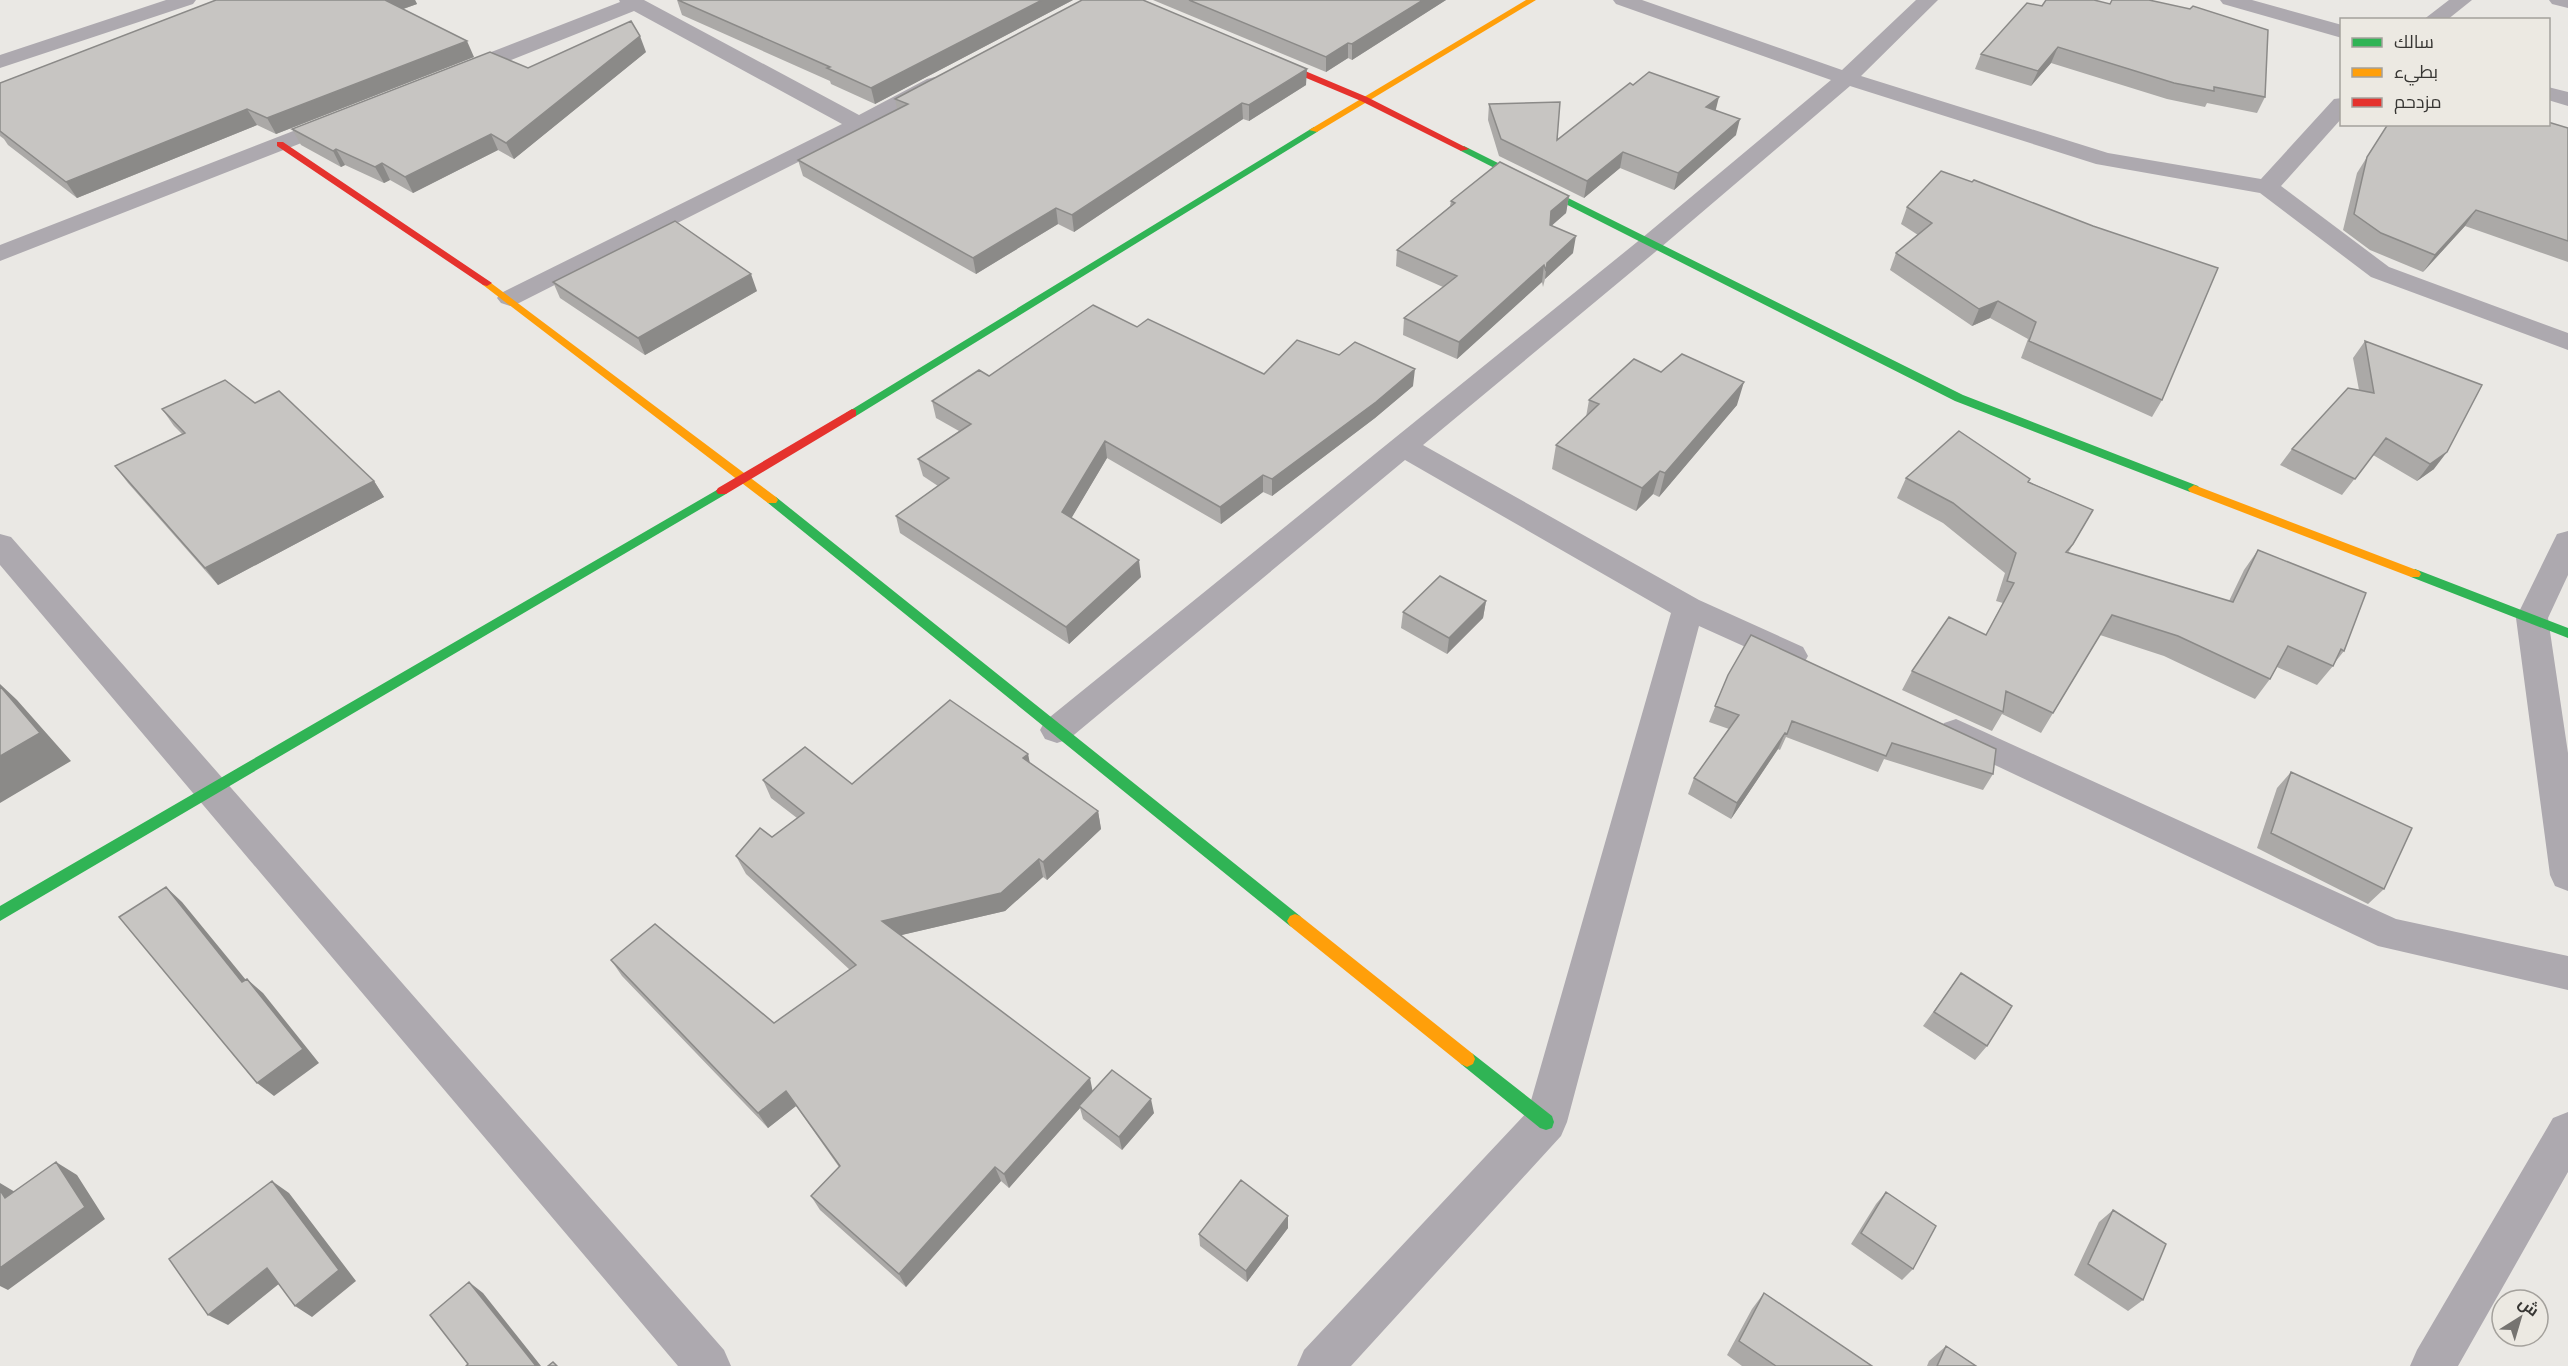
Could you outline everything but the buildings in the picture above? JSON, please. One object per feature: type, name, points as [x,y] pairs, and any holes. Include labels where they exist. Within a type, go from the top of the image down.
[{"type":"street","points":[[0,62],[186,0]]},
{"type":"street","points":[[0,914],[744,478],[1364,99],[1532,0]]},
{"type":"street","points":[[1623,0],[1846,78],[2104,159],[2267,187],[2380,272],[2568,342]]},
{"type":"street","points":[[1057,730],[1651,243],[1846,78],[1928,0]]},
{"type":"street","points":[[2230,0],[2340,31]]},
{"type":"street","points":[[2436,18],[2462,0]]},
{"type":"street","points":[[2559,0],[2568,2]]},
{"type":"street","points":[[435,82],[632,2],[859,124]]},
{"type":"street","points":[[1247,50],[1364,99],[1959,398],[2568,633]]},
{"type":"street","points":[[510,298],[859,124],[950,76]]},
{"type":"street","points":[[2550,94],[2568,99]]},
{"type":"street","points":[[2267,187],[2340,106]]},
{"type":"street","points":[[0,254],[357,113]]},
{"type":"street","points":[[280,144],[510,298],[744,478],[1546,1122]]},
{"type":"street","points":[[1403,447],[1688,608],[1818,668]]},
{"type":"street","points":[[2568,542],[2532,618],[2568,875]]},
{"type":"street","points":[[0,545],[708,1366]]},
{"type":"street","points":[[1320,1366],[1546,1122],[1688,608]]},
{"type":"street","points":[[1926,718],[2391,934],[2568,973]]},
{"type":"street","points":[[2433,1366],[2568,1132]]},
{"type":"traffic: fast","points":[[852,413],[1314,130]]},
{"type":"traffic: fast","points":[[1464,149],[1959,398],[2194,489]]},
{"type":"traffic: fast","points":[[0,914],[722,491]]},
{"type":"traffic: fast","points":[[772,500],[1295,921]]},
{"type":"traffic: fast","points":[[2415,574],[2568,633]]},
{"type":"traffic: fast","points":[[1467,1059],[1546,1122]]},
{"type":"traffic: slow","points":[[1314,130],[1532,0]]},
{"type":"traffic: slow","points":[[487,283],[772,500]]},
{"type":"traffic: slow","points":[[2194,489],[2415,574]]},
{"type":"traffic: slow","points":[[1295,921],[1467,1059]]},
{"type":"traffic: jam","points":[[1264,57],[1364,99],[1464,149]]},
{"type":"traffic: jam","points":[[280,144],[487,283]]},
{"type":"traffic: jam","points":[[722,491],[852,413]]}]
